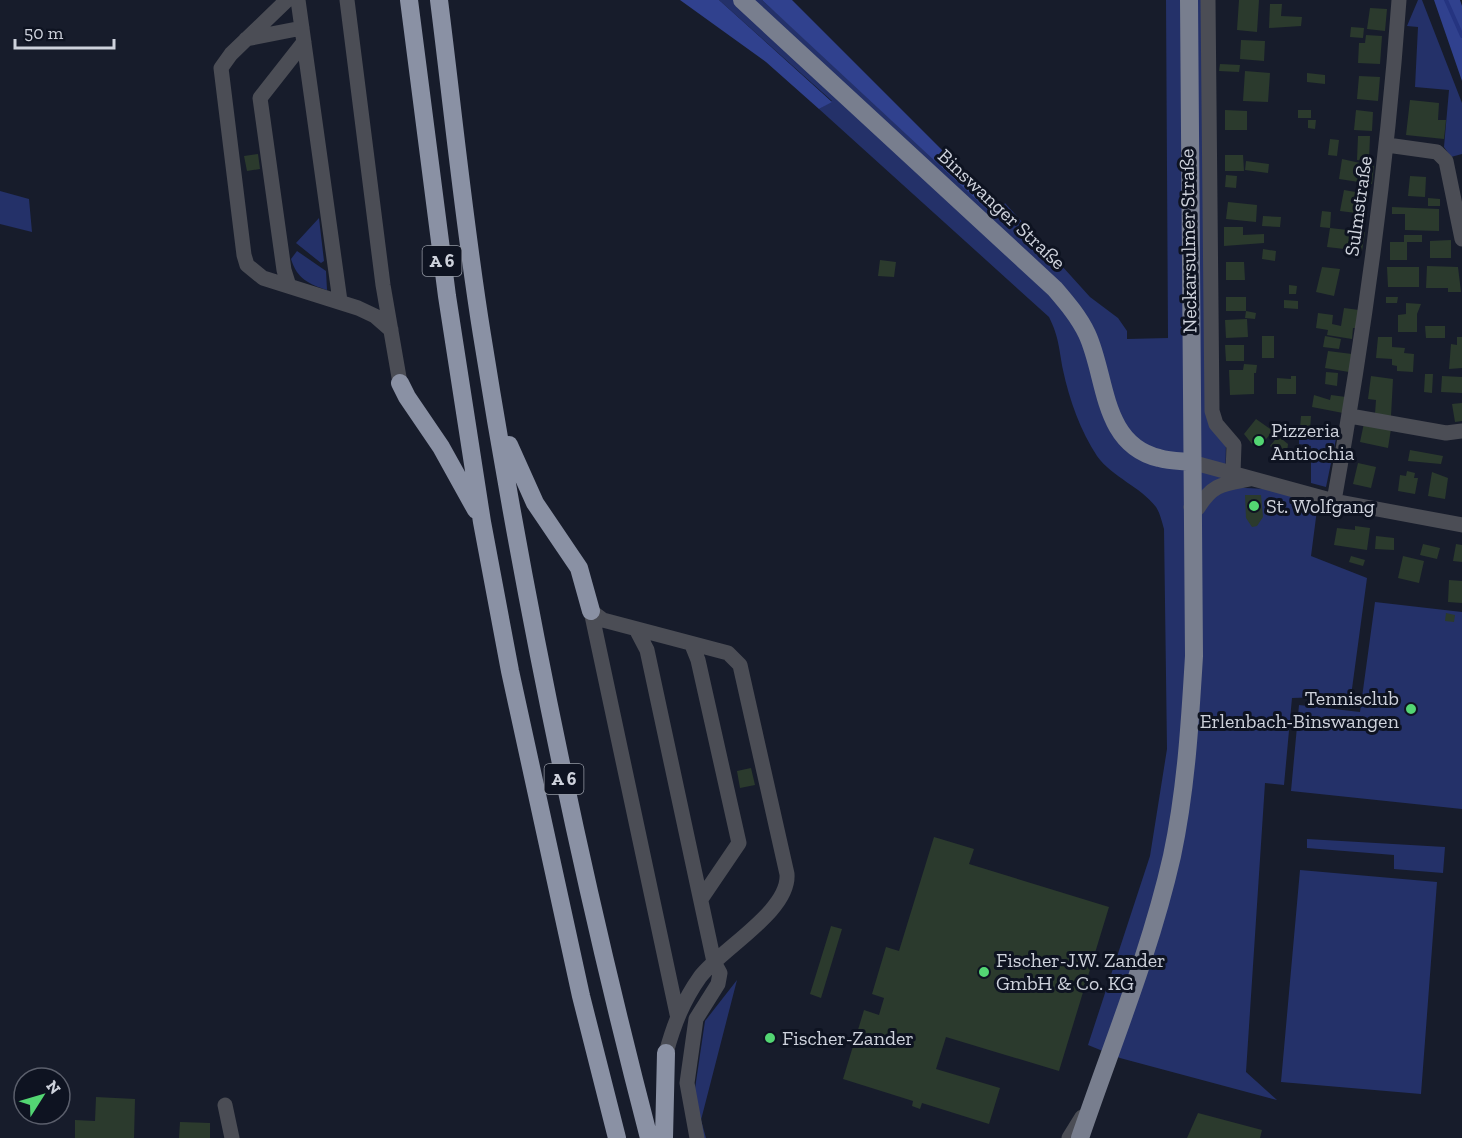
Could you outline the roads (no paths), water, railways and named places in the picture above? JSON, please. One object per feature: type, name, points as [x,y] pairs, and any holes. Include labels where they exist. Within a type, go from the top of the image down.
[{"type":"highway","name":"A 6","points":[[409,0],[447,296],[482,522],[510,671],[555,882],[617,1138]]},
{"type":"highway","name":"A 6","points":[[439,0],[481,333],[496,416],[577,843],[649,1138]]},
{"type":"highway","points":[[400,383],[441,447],[482,522]]},
{"type":"highway","points":[[496,416],[534,503],[579,568],[591,611]]},
{"type":"highway","points":[[664,1138],[666,1053]]},
{"type":"main road","name":"Binswanger Straße","points":[[742,0],[1055,289],[1073,310],[1087,334],[1108,407],[1119,430],[1131,443],[1160,459],[1191,462]]},
{"type":"main road","points":[[1080,1138],[1129,1005],[1154,925],[1172,855],[1183,796],[1194,656],[1188,0]]},
{"type":"street","points":[[287,0],[224,62],[220,76],[244,255],[248,265],[262,278],[340,301],[375,316],[391,330]]},
{"type":"street","points":[[298,0],[340,301]]},
{"type":"street","points":[[347,0],[400,383]]},
{"type":"street","name":"Neckarsulmer Straße","points":[[1208,0],[1212,411],[1216,424],[1234,445],[1233,473]]},
{"type":"street","name":"Sulmstraße","points":[[1334,501],[1350,416],[1387,145],[1399,0]]},
{"type":"street","points":[[245,39],[303,35]]},
{"type":"street","points":[[289,286],[284,270],[260,98],[303,35]]},
{"type":"street","points":[[1387,145],[1437,152],[1446,161],[1462,239]]},
{"type":"street","points":[[1350,416],[1446,433],[1462,431]]},
{"type":"street","points":[[1191,462],[1334,501],[1462,525]]},
{"type":"street","points":[[1191,507],[1198,508],[1209,492],[1217,486],[1253,479]]},
{"type":"street","points":[[591,611],[603,620],[728,653],[740,664],[788,885],[779,901],[752,930],[701,976],[677,1014],[666,1053]]},
{"type":"street","points":[[591,611],[677,1014]]},
{"type":"street","points":[[636,629],[647,650],[714,962],[720,973],[718,984],[696,1018],[687,1083],[697,1138]]},
{"type":"street","points":[[692,645],[698,660],[740,843],[701,899]]},
{"type":"street","points":[[1069,1138],[1093,1099]]},
{"type":"street","points":[[225,1105],[232,1138]]},
{"type":"waterway","points":[[1446,0],[1462,36]]},
{"type":"place","name":"Pizzeria Antiochia","points":[[1259,441]]},
{"type":"place","name":"St. Wolfgang","points":[[1254,506]]},
{"type":"place","name":"Tennisclub Erlenbach-Binswangen","points":[[1411,709]]},
{"type":"place","name":"Fischer-J.W. Zander GmbH & Co. KG","points":[[984,972]]},
{"type":"place","name":"Fischer-Zander","points":[[770,1038]]}]
